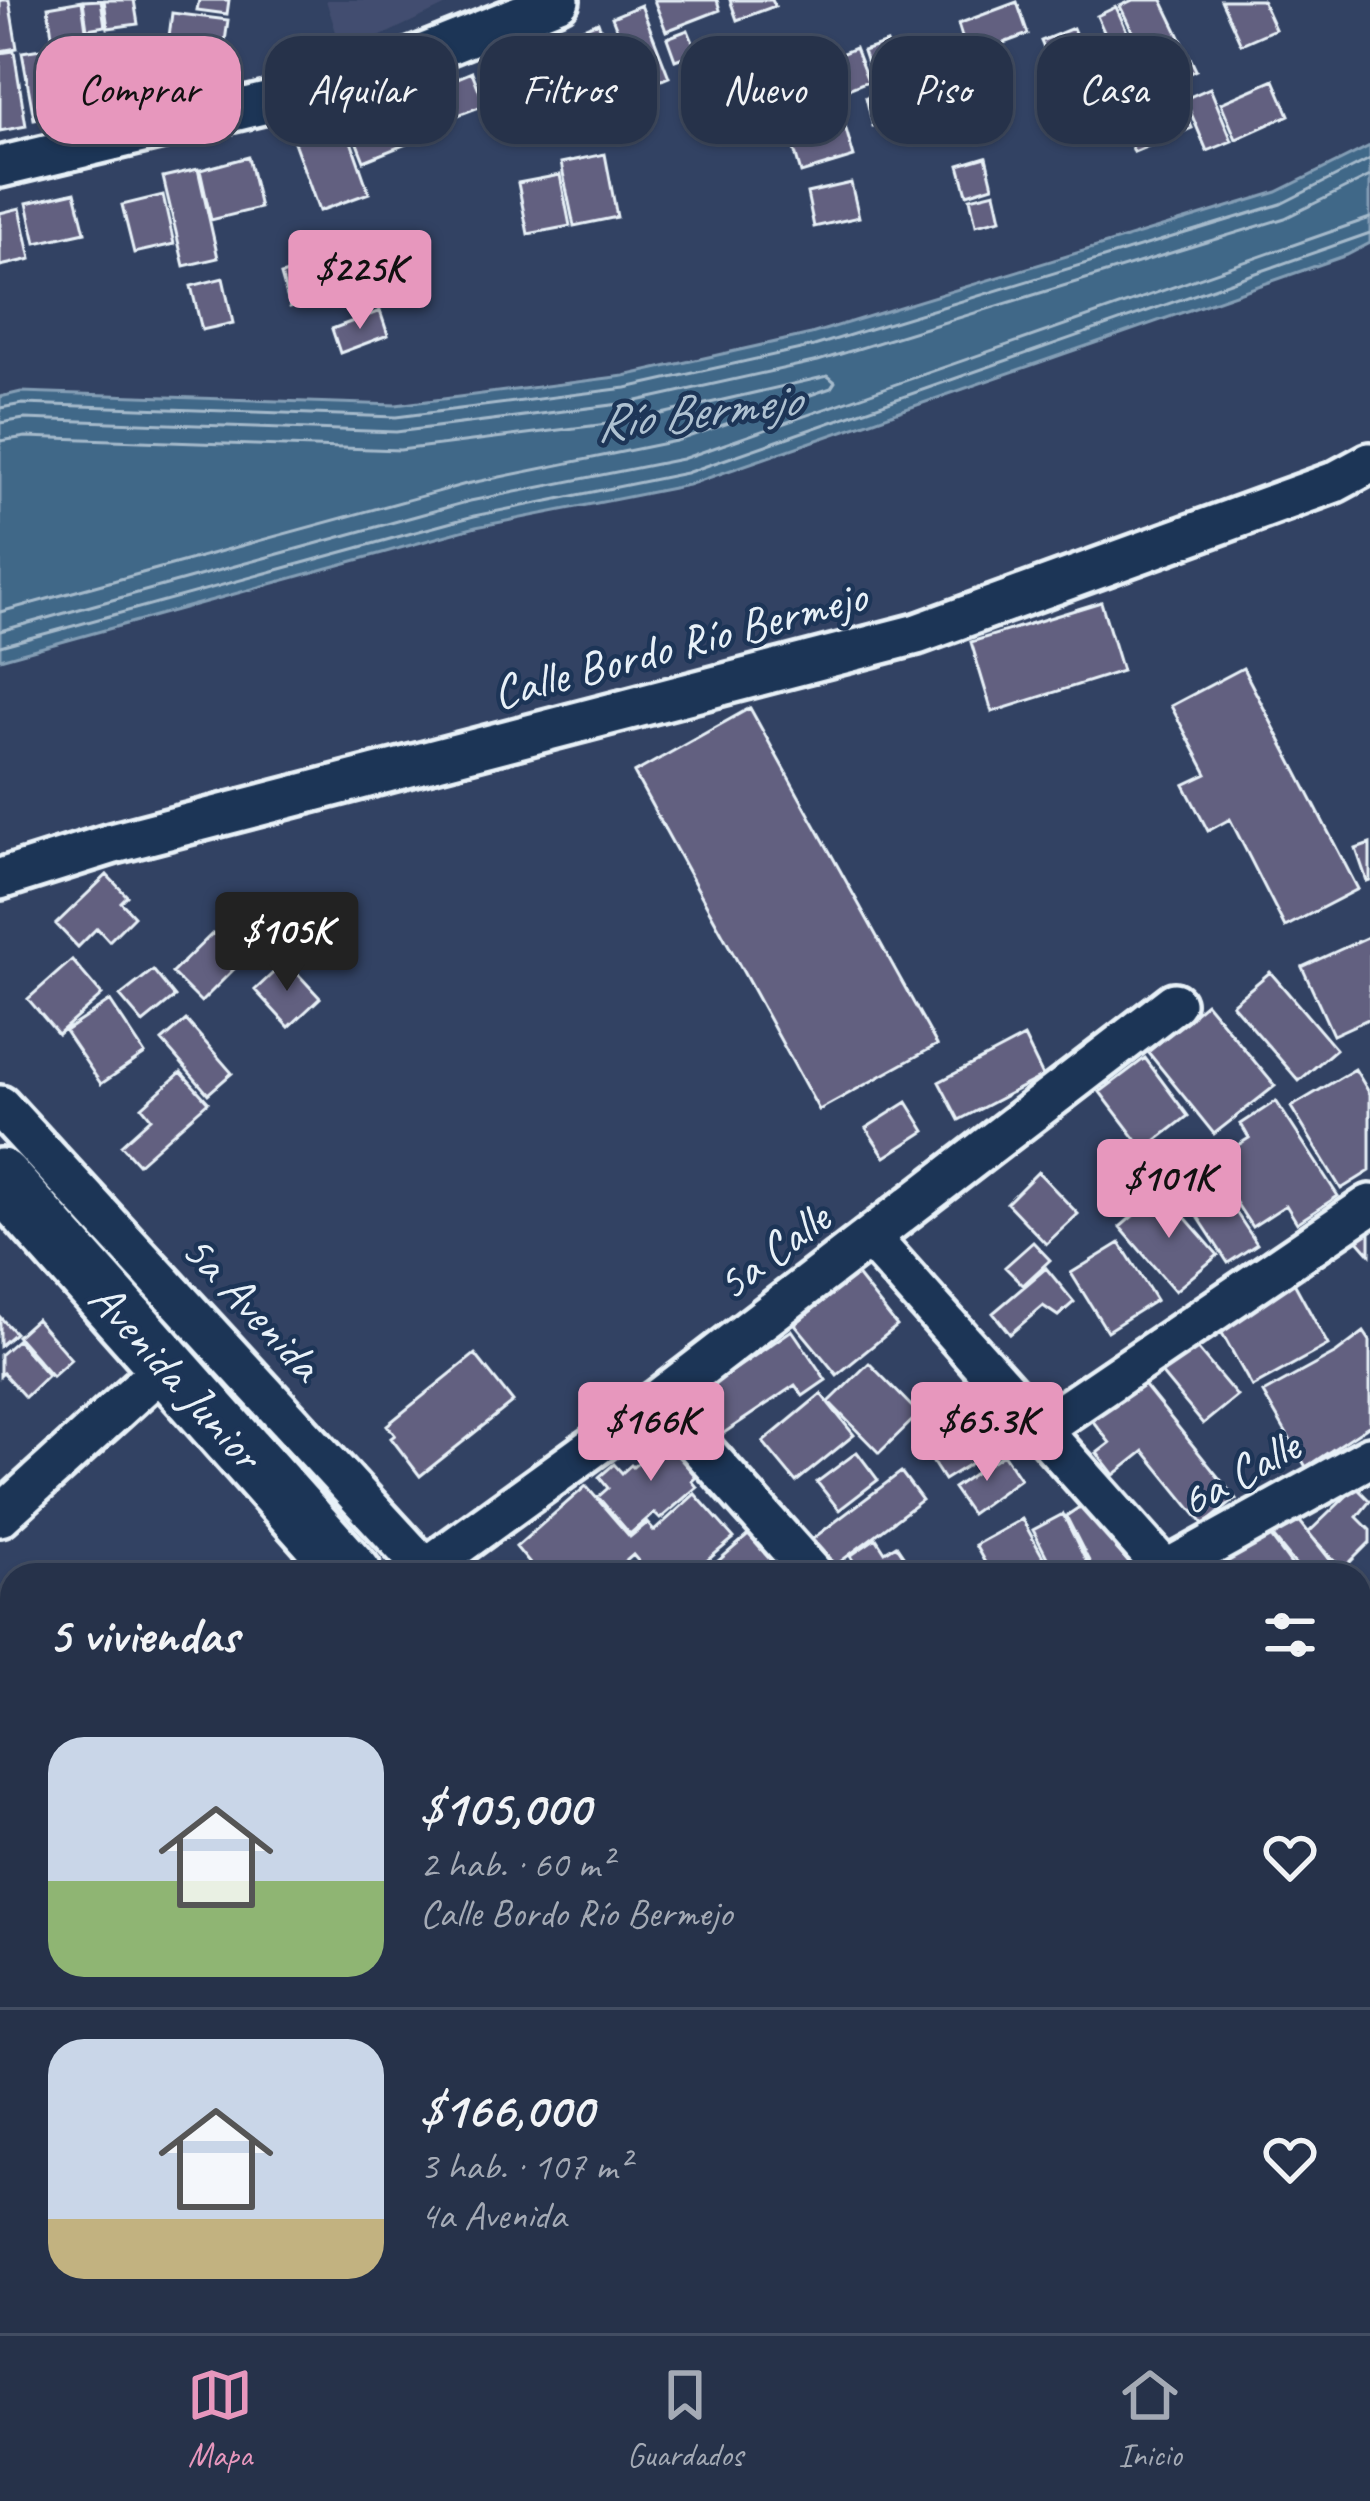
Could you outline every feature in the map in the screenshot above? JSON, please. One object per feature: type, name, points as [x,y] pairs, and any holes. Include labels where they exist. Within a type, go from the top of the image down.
[{"type":"main road","name":"Avenida Junior","points":[[0,1178],[343,1563]]},
{"type":"street","points":[[0,167],[354,82],[559,0]]},
{"type":"street","name":"Calle Bordo Río Bermejo","points":[[0,879],[111,844],[917,634],[1335,482],[1370,464]]},
{"type":"street","name":"5a Calle","points":[[440,1563],[871,1239],[1174,1003]]},
{"type":"street","name":"5a Avenida","points":[[0,1106],[420,1563]]},
{"type":"street","points":[[1040,1429],[1370,1205]]},
{"type":"street","points":[[871,1239],[1155,1563]]},
{"type":"street","points":[[0,1516],[169,1364]]},
{"type":"street","points":[[658,1400],[803,1563]]},
{"type":"street","name":"6a Calle","points":[[1183,1563],[1370,1457]]},
{"type":"shaded area","points":[[326,0],[457,0],[381,36],[337,36]]},
{"type":"water","name":"Río Bermejo","points":[[1370,146],[1370,243],[1347,255],[688,485],[476,527],[0,659],[0,397],[21,392],[396,405],[624,376],[811,334],[1277,192]]},
{"type":"building","points":[[0,0],[9,0],[17,48],[0,51]]},
{"type":"building","points":[[101,0],[105,26],[87,29],[83,1]]},
{"type":"building","points":[[104,0],[134,0],[138,24],[108,28]]},
{"type":"building","points":[[199,0],[229,0],[227,14],[197,10]]},
{"type":"building","points":[[654,0],[717,0],[720,10],[666,31]]},
{"type":"building","points":[[730,0],[772,0],[775,6],[737,20]]},
{"type":"building","points":[[1133,0],[1162,0],[1179,36],[1134,36],[1120,6]]},
{"type":"building","points":[[1221,0],[1262,0],[1275,29],[1241,44]]},
{"type":"building","points":[[82,1],[87,36],[52,36],[48,7]]},
{"type":"building","points":[[1017,2],[1028,34],[1013,40],[962,36],[958,24]]},
{"type":"building","points":[[641,5],[653,36],[619,36],[612,17]]},
{"type":"building","points":[[1116,7],[1128,34],[1106,36],[1097,16]]},
{"type":"building","points":[[172,13],[228,20],[226,36],[169,36]]},
{"type":"building","points":[[598,22],[603,36],[569,36]]},
{"type":"building","points":[[1073,28],[1076,36],[1053,36]]},
{"type":"building","points":[[688,30],[690,36],[681,36],[681,58],[675,60],[667,38]]},
{"type":"building","points":[[657,46],[669,77],[657,82]]},
{"type":"building","points":[[855,48],[868,81],[848,89],[848,51]]},
{"type":"building","points":[[872,48],[872,68],[869,69],[863,51]]},
{"type":"building","points":[[36,50],[36,119],[34,119],[22,52]]},
{"type":"building","points":[[14,51],[26,126],[0,131],[0,53]]},
{"type":"building","points":[[472,72],[480,107],[456,116],[456,79]]},
{"type":"building","points":[[1274,80],[1289,115],[1236,139],[1221,103]]},
{"type":"building","points":[[1210,88],[1232,141],[1207,151],[1190,111],[1190,97]]},
{"type":"building","points":[[848,136],[854,157],[801,173],[793,144],[848,144]]},
{"type":"building","points":[[295,144],[352,144],[369,193],[319,211]]},
{"type":"building","points":[[357,144],[406,144],[364,161]]},
{"type":"building","points":[[1131,144],[1153,144],[1134,152]]},
{"type":"building","points":[[605,154],[617,217],[574,226],[561,163]]},
{"type":"building","points":[[248,157],[260,208],[211,220],[200,170]]},
{"type":"building","points":[[986,157],[993,186],[967,194],[959,165]]},
{"type":"building","points":[[198,169],[218,258],[184,266],[163,177]]},
{"type":"building","points":[[560,175],[570,226],[528,234],[518,183]]},
{"type":"building","points":[[851,183],[859,217],[814,227],[807,193]]},
{"type":"building","points":[[75,192],[85,232],[36,243],[27,203]]},
{"type":"building","points":[[995,192],[1001,219],[976,225],[970,198]]},
{"type":"building","points":[[163,195],[174,244],[134,253],[122,205]]},
{"type":"building","points":[[20,208],[31,259],[0,266],[0,213]]},
{"type":"building","points":[[314,265],[322,298],[290,307],[281,275]]},
{"type":"building","points":[[223,278],[233,323],[202,330],[191,286]]},
{"type":"building","points":[[380,311],[388,335],[340,353],[332,329]]},
{"type":"building","points":[[1101,602],[1122,671],[992,712],[971,642]]},
{"type":"building","points":[[1243,668],[1358,889],[1285,927],[1230,819],[1208,831],[1184,785],[1207,774],[1171,706]]},
{"type":"building","points":[[750,708],[937,1045],[819,1110],[634,773]]},
{"type":"building","points":[[1370,844],[1370,880],[1367,881],[1356,849]]},
{"type":"building","points":[[107,875],[127,896],[121,902],[134,916],[109,941],[97,928],[78,947],[56,924]]},
{"type":"building","points":[[213,933],[242,961],[201,1002],[172,973]]},
{"type":"building","points":[[1370,936],[1370,1018],[1333,1035],[1302,967]]},
{"type":"building","points":[[72,960],[102,995],[58,1034],[28,999]]},
{"type":"building","points":[[286,961],[320,998],[289,1027],[255,990]]},
{"type":"building","points":[[153,970],[175,997],[143,1023],[120,996]]},
{"type":"building","points":[[1270,972],[1336,1049],[1299,1081],[1232,1004]]},
{"type":"building","points":[[110,1001],[145,1054],[101,1084],[65,1031]]},
{"type":"building","points":[[1206,1003],[1275,1086],[1214,1134],[1148,1052]]},
{"type":"building","points":[[186,1020],[232,1073],[208,1094],[162,1041]]},
{"type":"building","points":[[1024,1037],[1043,1076],[959,1120],[939,1082]]},
{"type":"building","points":[[1145,1058],[1188,1116],[1144,1150],[1100,1092]]},
{"type":"building","points":[[1355,1069],[1370,1094],[1370,1171],[1341,1189],[1291,1107]]},
{"type":"building","points":[[181,1072],[208,1102],[138,1164],[121,1145],[151,1118],[142,1107]]},
{"type":"building","points":[[1276,1101],[1338,1196],[1297,1223],[1286,1205],[1252,1227],[1210,1163],[1249,1138],[1241,1124]]},
{"type":"building","points":[[907,1102],[925,1131],[885,1157],[866,1128]]},
{"type":"building","points":[[1206,1167],[1257,1244],[1228,1263],[1178,1186]]},
{"type":"building","points":[[1038,1172],[1078,1214],[1046,1244],[1007,1203]]},
{"type":"building","points":[[1162,1191],[1218,1255],[1175,1291],[1120,1227]]},
{"type":"building","points":[[1370,1227],[1370,1254],[1357,1239]]},
{"type":"building","points":[[1033,1242],[1050,1260],[1023,1285],[1005,1267]]},
{"type":"building","points":[[1120,1243],[1156,1300],[1107,1331],[1071,1273]]},
{"type":"building","points":[[1046,1268],[1074,1302],[1058,1316],[1043,1306],[1010,1334],[993,1313]]},
{"type":"building","points":[[856,1274],[897,1326],[837,1375],[795,1324]]},
{"type":"building","points":[[1293,1281],[1328,1345],[1252,1387],[1217,1324]]},
{"type":"building","points":[[0,1317],[15,1333],[0,1346]]},
{"type":"building","points":[[36,1319],[71,1359],[52,1376],[17,1336]]},
{"type":"building","points":[[792,1330],[826,1380],[803,1396],[795,1385],[709,1443],[683,1405]]},
{"type":"building","points":[[1364,1332],[1370,1341],[1370,1425],[1306,1467],[1263,1393]]},
{"type":"building","points":[[1184,1333],[1237,1396],[1203,1424],[1151,1361]]},
{"type":"building","points":[[17,1340],[48,1375],[25,1397],[3,1373],[0,1376],[0,1355]]},
{"type":"building","points":[[475,1354],[513,1402],[420,1476],[391,1438],[395,1435],[387,1425]]},
{"type":"building","points":[[869,1363],[919,1414],[879,1453],[829,1402]]},
{"type":"building","points":[[1133,1371],[1236,1499],[1204,1525],[1144,1451],[1114,1475],[1097,1453],[1110,1443],[1084,1410]]},
{"type":"building","points":[[821,1394],[854,1435],[796,1482],[763,1442]]},
{"type":"building","points":[[975,1430],[989,1452],[944,1480],[930,1458]]},
{"type":"building","points":[[663,1434],[707,1467],[692,1481],[697,1487],[660,1519],[654,1513],[630,1534],[598,1497],[608,1488],[599,1477],[614,1464],[622,1473],[633,1467]]},
{"type":"building","points":[[857,1452],[878,1480],[839,1510],[817,1482]]},
{"type":"building","points":[[1003,1454],[1020,1479],[971,1514],[953,1488]]},
{"type":"building","points":[[901,1472],[922,1500],[839,1563],[828,1563],[811,1540]]},
{"type":"building","points":[[586,1486],[630,1537],[647,1523],[654,1531],[695,1494],[734,1538],[704,1563],[640,1563],[633,1555],[624,1563],[529,1563],[516,1547]]},
{"type":"building","points":[[1356,1487],[1370,1501],[1357,1517],[1370,1530],[1370,1542],[1349,1563],[1337,1563],[1308,1533]]},
{"type":"building","points":[[1081,1506],[1129,1563],[1090,1563],[1066,1516]]},
{"type":"building","points":[[1063,1514],[1087,1563],[1050,1563],[1033,1530]]},
{"type":"building","points":[[1294,1514],[1333,1563],[1294,1563],[1270,1533]]},
{"type":"building","points":[[1022,1519],[1046,1563],[985,1563],[975,1545]]},
{"type":"building","points":[[1265,1529],[1290,1563],[1220,1563]]},
{"type":"building","points":[[754,1530],[780,1563],[716,1563]]},
{"type":"building","points":[[876,1538],[885,1552],[896,1545],[908,1563],[855,1563],[850,1556]]}]
